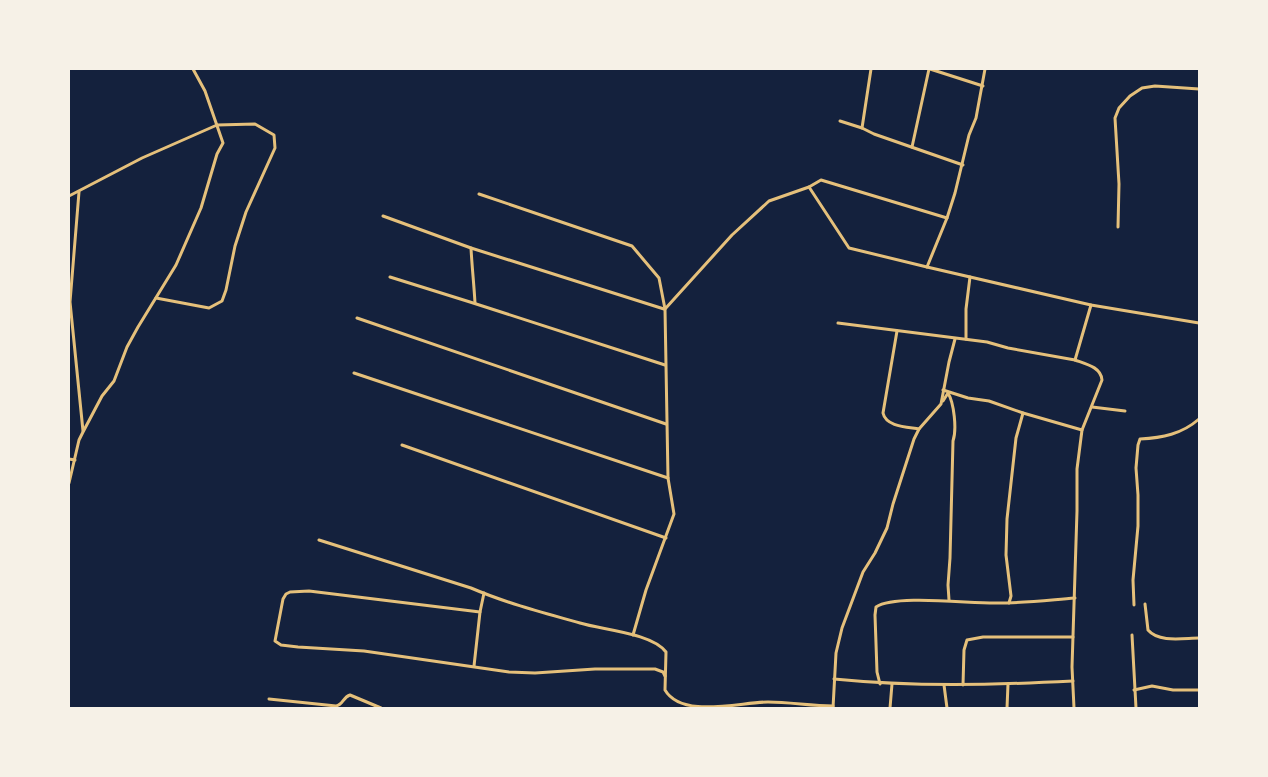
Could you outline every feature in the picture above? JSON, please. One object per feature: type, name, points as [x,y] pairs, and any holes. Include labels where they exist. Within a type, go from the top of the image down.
[{"type":"street","points":[[69,483],[83,432],[102,396],[114,381],[127,347],[176,265],[201,208],[217,154],[223,143],[205,91],[193,69]]},
{"type":"street","points":[[862,128],[871,69]]},
{"type":"street","points":[[912,147],[929,69],[983,86]]},
{"type":"street","points":[[927,267],[947,218],[963,165],[969,135],[976,118],[985,69]]},
{"type":"street","points":[[1118,227],[1118,165],[1115,142],[1115,118],[1119,108],[1130,96],[1142,88],[1155,86],[1199,89]]},
{"type":"street","points":[[840,121],[963,165]]},
{"type":"street","points":[[69,196],[142,158],[216,125],[255,124],[274,135],[275,148],[246,212],[235,246],[222,301],[209,308],[156,298]]},
{"type":"street","points":[[665,309],[732,235],[769,200],[809,187],[821,180],[947,218]]},
{"type":"street","points":[[809,187],[849,248],[1092,305],[1199,323]]},
{"type":"street","points":[[79,192],[70,302],[83,432]]},
{"type":"street","points":[[479,194],[632,246],[659,278],[665,309],[668,478],[674,514],[646,590],[633,635]]},
{"type":"street","points":[[383,216],[471,248],[665,309]]},
{"type":"street","points":[[471,248],[475,304]]},
{"type":"street","points":[[966,339],[966,309],[970,277]]},
{"type":"street","points":[[390,278],[665,365]]},
{"type":"street","points":[[1075,360],[1092,305]]},
{"type":"street","points":[[357,318],[667,424]]},
{"type":"street","points":[[838,323],[966,339],[1075,360],[1097,369],[1102,376],[1101,386],[1082,430],[1077,469],[1078,511],[1073,637],[1074,708]]},
{"type":"street","points":[[897,331],[883,413],[884,418],[889,422],[919,429]]},
{"type":"street","points":[[941,404],[955,339]]},
{"type":"street","points":[[354,373],[668,478]]},
{"type":"street","points":[[943,390],[948,393],[989,401],[1082,430]]},
{"type":"street","points":[[319,540],[471,588],[484,594],[583,624],[633,635],[659,644],[663,647],[667,656],[665,690],[673,699],[681,703],[704,707],[766,702],[833,707],[836,653],[842,628],[863,572],[887,528],[914,440],[919,429],[948,393]]},
{"type":"street","points":[[948,393],[952,400],[951,405],[956,432],[953,441],[949,600]]},
{"type":"street","points":[[1092,407],[1125,411]]},
{"type":"street","points":[[1009,603],[1011,596],[1006,555],[1007,519],[1016,438],[1023,413]]},
{"type":"street","points":[[1134,605],[1133,580],[1138,526],[1136,468],[1140,439],[1174,434],[1191,426],[1199,419]]},
{"type":"street","points":[[402,445],[666,538]]},
{"type":"street","points":[[69,460],[75,460]]},
{"type":"street","points":[[480,612],[357,596],[290,592],[283,599],[276,643],[321,650],[358,650],[509,672],[534,673],[595,669],[655,669],[663,672],[665,676]]},
{"type":"street","points":[[474,666],[484,594]]},
{"type":"street","points":[[880,684],[877,672],[876,607],[880,604],[949,600],[969,603],[1009,603],[1075,598]]},
{"type":"street","points":[[1144,604],[1146,624],[1150,633],[1165,638],[1199,638]]},
{"type":"street","points":[[1132,635],[1136,708]]},
{"type":"street","points":[[963,685],[964,650],[967,640],[983,638],[1073,637]]},
{"type":"street","points":[[834,679],[880,684],[944,685],[1073,681]]},
{"type":"street","points":[[890,708],[892,684]]},
{"type":"street","points":[[1007,708],[1008,684]]},
{"type":"street","points":[[944,685],[947,708]]},
{"type":"street","points":[[1134,690],[1152,686],[1173,690],[1199,690]]},
{"type":"street","points":[[269,699],[336,706],[341,704],[350,695],[381,708]]},
{"type":"street","points":[[677,708],[681,703]]}]
